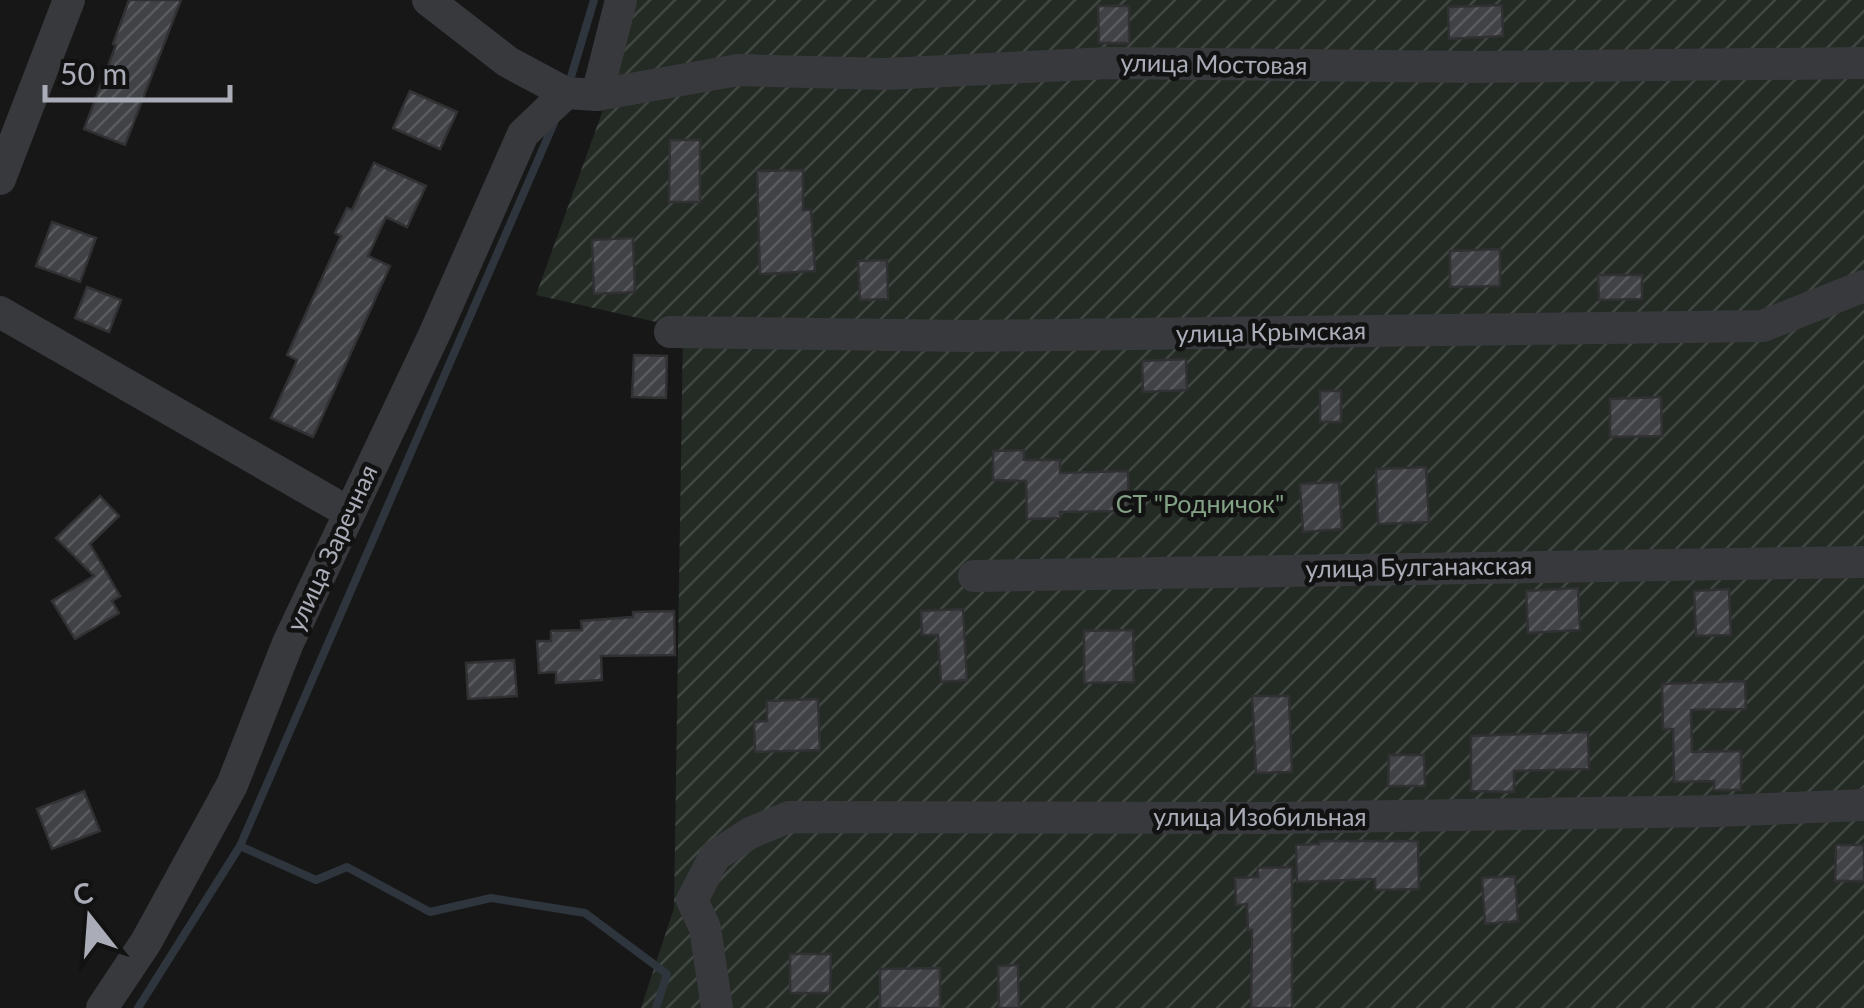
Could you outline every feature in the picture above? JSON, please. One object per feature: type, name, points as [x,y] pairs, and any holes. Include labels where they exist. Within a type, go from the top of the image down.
[{"type":"street","points":[[0,179],[68,0]]},
{"type":"street","points":[[428,0],[508,62],[582,94],[622,0]]},
{"type":"street","name":"улица Мостовая","points":[[582,94],[738,70],[885,74],[1108,63],[1476,67],[1864,63]]},
{"type":"street","name":"улица Заречная","points":[[102,1008],[146,942],[232,785],[288,643],[434,335],[522,134],[582,94]]},
{"type":"street","name":"улица Крымская","points":[[670,332],[968,336],[1763,326],[1864,286]]},
{"type":"street","points":[[0,312],[348,512]]},
{"type":"street","name":"улица Булганакская","points":[[974,576],[1864,562]]},
{"type":"street","name":"улица Изобильная","points":[[717,1008],[705,928],[692,900],[715,856],[750,833],[789,817],[1271,818],[1718,812],[1864,806]]},
{"type":"green space","name":"СТ \"Родничок\"","points":[[632,0],[1864,0],[1864,1008],[641,1008],[674,908],[683,328],[536,295],[609,93]]},
{"type":"building","points":[[129,0],[181,0],[125,145],[84,129]]},
{"type":"building","points":[[1502,5],[1503,36],[1449,39],[1448,7]]},
{"type":"building","points":[[1098,6],[1129,6],[1129,43],[1099,43]]},
{"type":"building","points":[[410,91],[457,112],[440,149],[393,128]]},
{"type":"building","points":[[670,140],[700,140],[700,202],[669,202]]},
{"type":"building","points":[[374,163],[426,186],[407,227],[386,217],[368,256],[390,266],[313,437],[271,418],[297,360],[287,355],[341,236],[335,233],[347,208],[352,210]]},
{"type":"building","points":[[803,170],[803,210],[811,210],[815,271],[760,274],[757,171]]},
{"type":"building","points":[[52,222],[96,238],[80,282],[36,266]]},
{"type":"building","points":[[633,238],[635,292],[594,294],[592,240]]},
{"type":"building","points":[[1500,249],[1500,286],[1450,287],[1450,251]]},
{"type":"building","points":[[887,260],[888,299],[860,300],[858,261]]},
{"type":"building","points":[[1598,275],[1642,275],[1642,299],[1599,300]]},
{"type":"building","points":[[87,287],[121,300],[109,332],[75,318]]},
{"type":"building","points":[[634,355],[667,356],[666,398],[632,397]]},
{"type":"building","points":[[1186,359],[1187,390],[1143,392],[1142,361]]},
{"type":"building","points":[[1320,391],[1341,391],[1341,422],[1320,422]]},
{"type":"building","points":[[1661,397],[1662,436],[1610,437],[1610,399]]},
{"type":"building","points":[[1024,450],[1024,460],[1060,460],[1060,473],[1128,471],[1129,511],[1060,512],[1060,518],[1027,519],[1026,481],[993,480],[993,451]]},
{"type":"building","points":[[1426,467],[1429,522],[1378,524],[1376,469]]},
{"type":"building","points":[[1339,482],[1342,529],[1303,532],[1300,484]]},
{"type":"building","points":[[100,496],[119,516],[90,544],[120,596],[112,601],[119,613],[75,639],[52,601],[94,576],[56,538]]},
{"type":"building","points":[[1578,588],[1580,630],[1528,633],[1526,591]]},
{"type":"building","points":[[1729,589],[1731,635],[1696,636],[1694,591]]},
{"type":"building","points":[[963,609],[967,680],[941,682],[938,635],[922,635],[921,611]]},
{"type":"building","points":[[674,611],[675,655],[601,656],[602,680],[556,683],[556,672],[539,673],[537,641],[551,641],[551,631],[582,630],[581,621],[633,617],[633,612]]},
{"type":"building","points":[[1133,630],[1134,682],[1084,683],[1084,631]]},
{"type":"building","points":[[514,660],[517,696],[468,699],[466,663]]},
{"type":"building","points":[[1745,681],[1746,709],[1691,710],[1692,752],[1741,751],[1741,790],[1714,790],[1714,781],[1674,782],[1673,729],[1663,729],[1662,684]]},
{"type":"building","points":[[1252,696],[1289,696],[1292,772],[1256,773]]},
{"type":"building","points":[[818,699],[820,750],[755,752],[754,722],[767,721],[767,701]]},
{"type":"building","points":[[1588,732],[1589,769],[1514,771],[1514,792],[1471,791],[1471,736]]},
{"type":"building","points":[[1389,755],[1424,755],[1425,786],[1388,786]]},
{"type":"building","points":[[84,791],[100,831],[52,849],[37,809]]},
{"type":"building","points":[[1319,841],[1418,841],[1419,889],[1375,890],[1375,879],[1297,882],[1296,845]]},
{"type":"building","points":[[1836,845],[1864,845],[1864,881],[1835,881]]},
{"type":"building","points":[[1292,867],[1292,1008],[1251,1008],[1252,930],[1248,930],[1247,904],[1236,905],[1235,878],[1258,877],[1258,868]]},
{"type":"building","points":[[1515,876],[1518,921],[1485,924],[1482,878]]},
{"type":"building","points":[[790,954],[831,954],[830,993],[790,993]]},
{"type":"building","points":[[1018,965],[1019,1008],[999,1008],[998,966]]},
{"type":"building","points":[[940,968],[940,1008],[880,1008],[880,969]]},
{"type":"waterway","points":[[568,87],[594,0]]},
{"type":"waterway","points":[[138,1008],[240,846],[554,123]]},
{"type":"waterway","points":[[240,846],[316,880],[347,867],[430,912],[491,898],[585,913],[667,974],[656,1008]]}]
